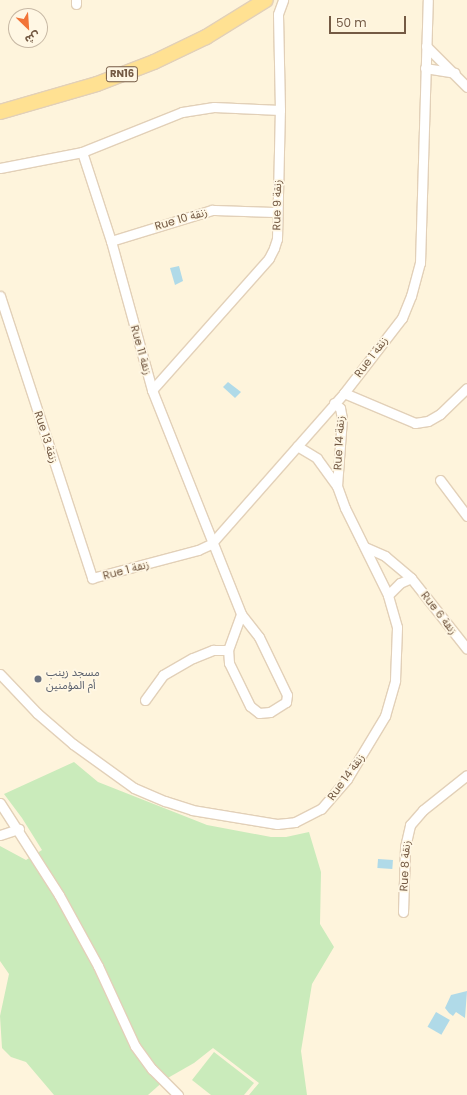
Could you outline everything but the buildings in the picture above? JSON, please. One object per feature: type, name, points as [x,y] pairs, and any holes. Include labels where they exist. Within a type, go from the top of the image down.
[{"type":"main road","name":"RN16","points":[[236,17],[252,0]]},
{"type":"main road","name":"RN16","points":[[0,112],[76,90],[148,64],[206,37],[236,17],[266,0]]},
{"type":"street","name":"Rue 9 زنقة","points":[[152,390],[269,258],[277,239],[276,212],[280,110],[278,14],[283,0]]},
{"type":"street","name":"Rue 1 زنقة","points":[[92,578],[198,550],[211,544],[344,393],[402,318],[418,272],[428,0]]},
{"type":"street","points":[[426,46],[455,73],[467,87]]},
{"type":"street","points":[[425,68],[455,73]]},
{"type":"street","points":[[0,168],[82,152],[182,112],[214,107],[280,110]]},
{"type":"street","name":"Rue 11 زنقة","points":[[82,152],[111,241],[152,390],[211,544],[241,614],[259,637],[269,655],[288,695],[286,702],[275,710],[263,713],[250,706],[233,672],[228,650]]},
{"type":"street","name":"Rue 10 زنقة","points":[[111,241],[212,210],[276,212]]},
{"type":"street","name":"Rue 13 زنقة","points":[[0,296],[92,578]]},
{"type":"street","points":[[344,393],[415,423],[428,421],[440,414],[467,388]]},
{"type":"street","name":"Rue 14 زنقة","points":[[334,403],[340,408],[342,418],[337,486]]},
{"type":"street","name":"Rue 14 زنقة","points":[[0,674],[18,695],[52,726],[134,788],[192,810],[277,824],[295,822],[311,816],[332,798],[379,730],[392,697],[397,661],[397,627],[388,595],[365,546],[344,508],[337,486],[316,458],[297,446]]},
{"type":"street","points":[[440,480],[467,516]]},
{"type":"street","name":"Rue 6 زنقة","points":[[365,546],[385,556],[411,578],[467,649]]},
{"type":"street","points":[[388,595],[400,584],[411,578]]},
{"type":"street","points":[[145,700],[162,675],[200,655],[213,650],[228,650],[241,614]]},
{"type":"street","name":"Rue 8 زنقة","points":[[403,912],[405,848],[410,825],[423,810],[467,775]]},
{"type":"street","points":[[0,803],[19,829],[98,966],[135,1046],[152,1070],[178,1095]]},
{"type":"street","points":[[0,835],[19,829]]},
{"type":"green space","points":[[74,762],[98,782],[207,825],[271,837],[286,837],[309,832],[321,872],[320,924],[334,947],[312,984],[301,1051],[307,1095],[249,1095],[259,1083],[213,1048],[194,1063],[166,1079],[148,1095],[54,1095],[26,1062],[11,1057],[2,1048],[0,1016],[9,974],[0,961],[0,846],[26,860],[42,850],[22,818],[4,794]]},
{"type":"green space","points":[[214,1052],[254,1083],[244,1095],[211,1095],[192,1080]]},
{"type":"water","points":[[179,266],[183,281],[175,285],[170,268]]},
{"type":"water","points":[[228,382],[241,392],[235,398],[223,387]]},
{"type":"water","points":[[378,859],[393,860],[392,869],[377,868]]},
{"type":"water","points":[[467,991],[465,1018],[456,1012],[453,1016],[445,1008],[451,995]]},
{"type":"water","points":[[436,1012],[450,1020],[441,1035],[428,1027]]},
{"type":"place","name":"مسجد زينب أم المؤمنين","points":[[38,679]]}]
